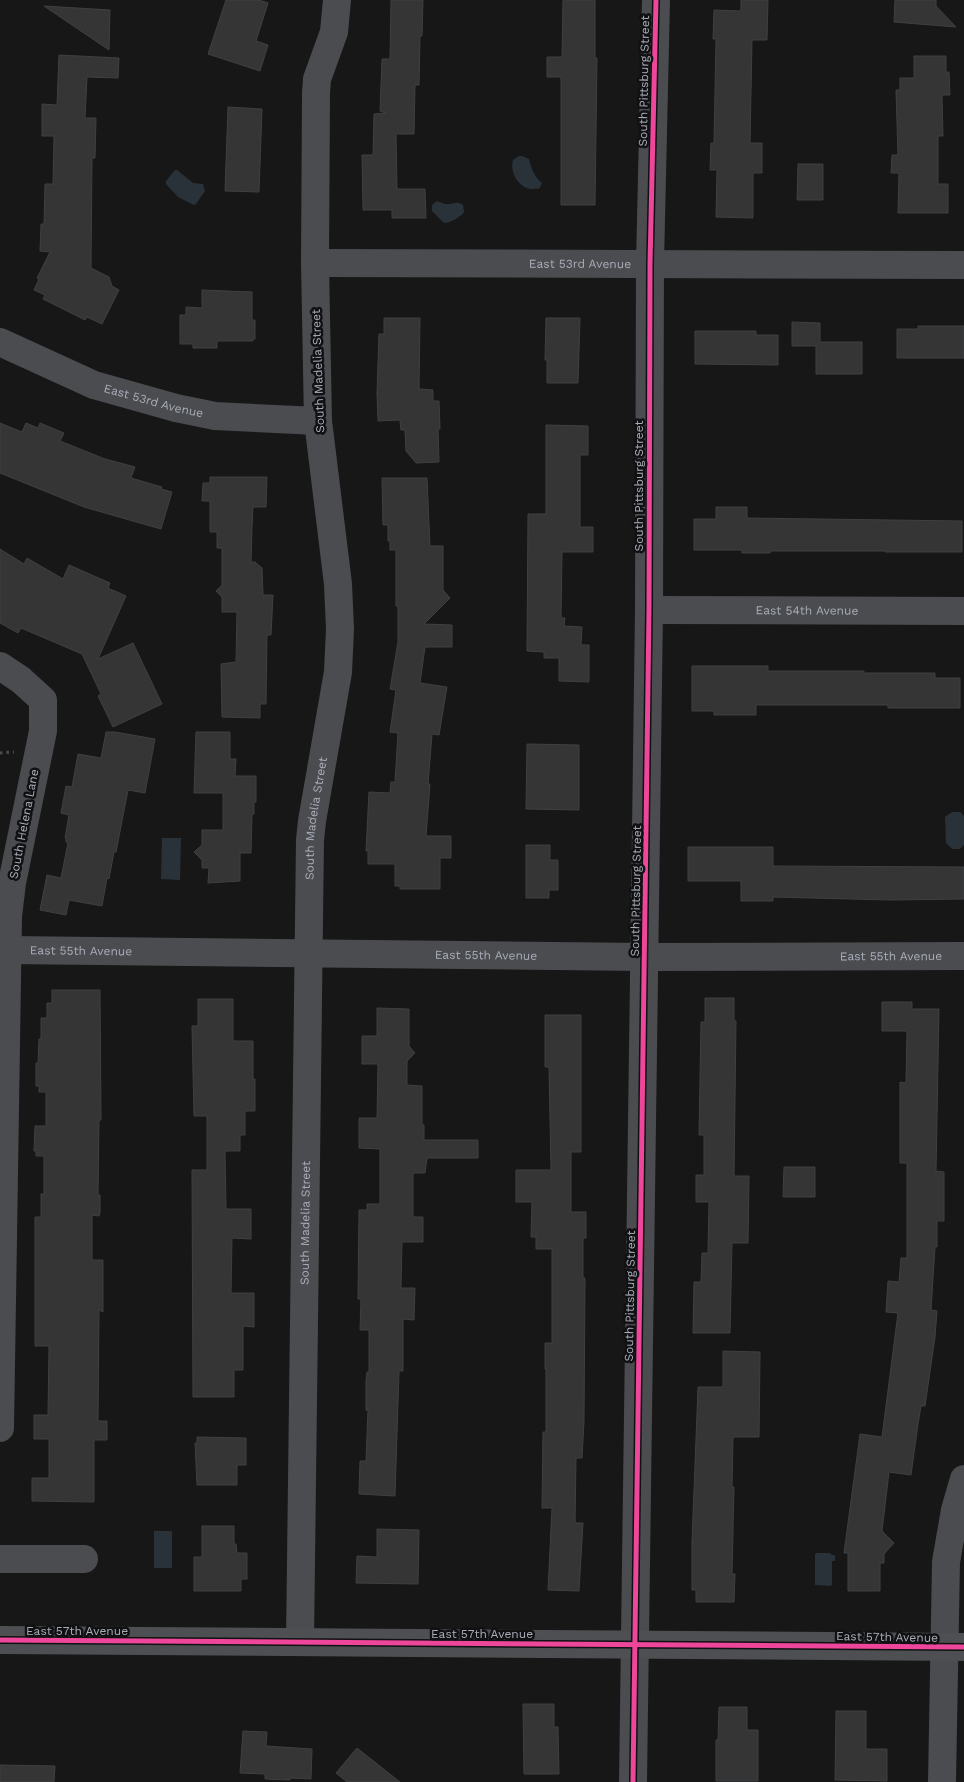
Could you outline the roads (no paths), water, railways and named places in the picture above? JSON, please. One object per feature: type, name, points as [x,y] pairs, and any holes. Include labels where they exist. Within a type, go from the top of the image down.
[{"type":"main road","name":"East 57th Avenue","points":[[0,1640],[954,1647]]},
{"type":"street","name":"South Madelia Street","points":[[300,1642],[310,840],[338,672],[340,629],[338,584],[318,421],[315,263],[316,93],[318,79],[334,32],[337,0]]},
{"type":"street","name":"South Pittsburg Street","points":[[633,1782],[649,610],[650,264],[656,0]]},
{"type":"street","name":"East 53rd Avenue","points":[[315,263],[964,265]]},
{"type":"street","name":"East 53rd Avenue","points":[[0,342],[94,385],[176,408],[215,416],[318,421]]},
{"type":"street","name":"East 54th Avenue","points":[[649,610],[964,611]]},
{"type":"street","name":"South Helena Lane","points":[[0,666],[21,680],[43,700],[43,731],[12,883],[8,916],[2,1132],[0,1428]]},
{"type":"street","name":"East 55th Avenue","points":[[7,950],[645,957],[964,956]]},
{"type":"street","points":[[942,1782],[954,1647],[946,1562],[955,1510],[964,1479]]},
{"type":"street","points":[[0,1558],[84,1559]]}]
